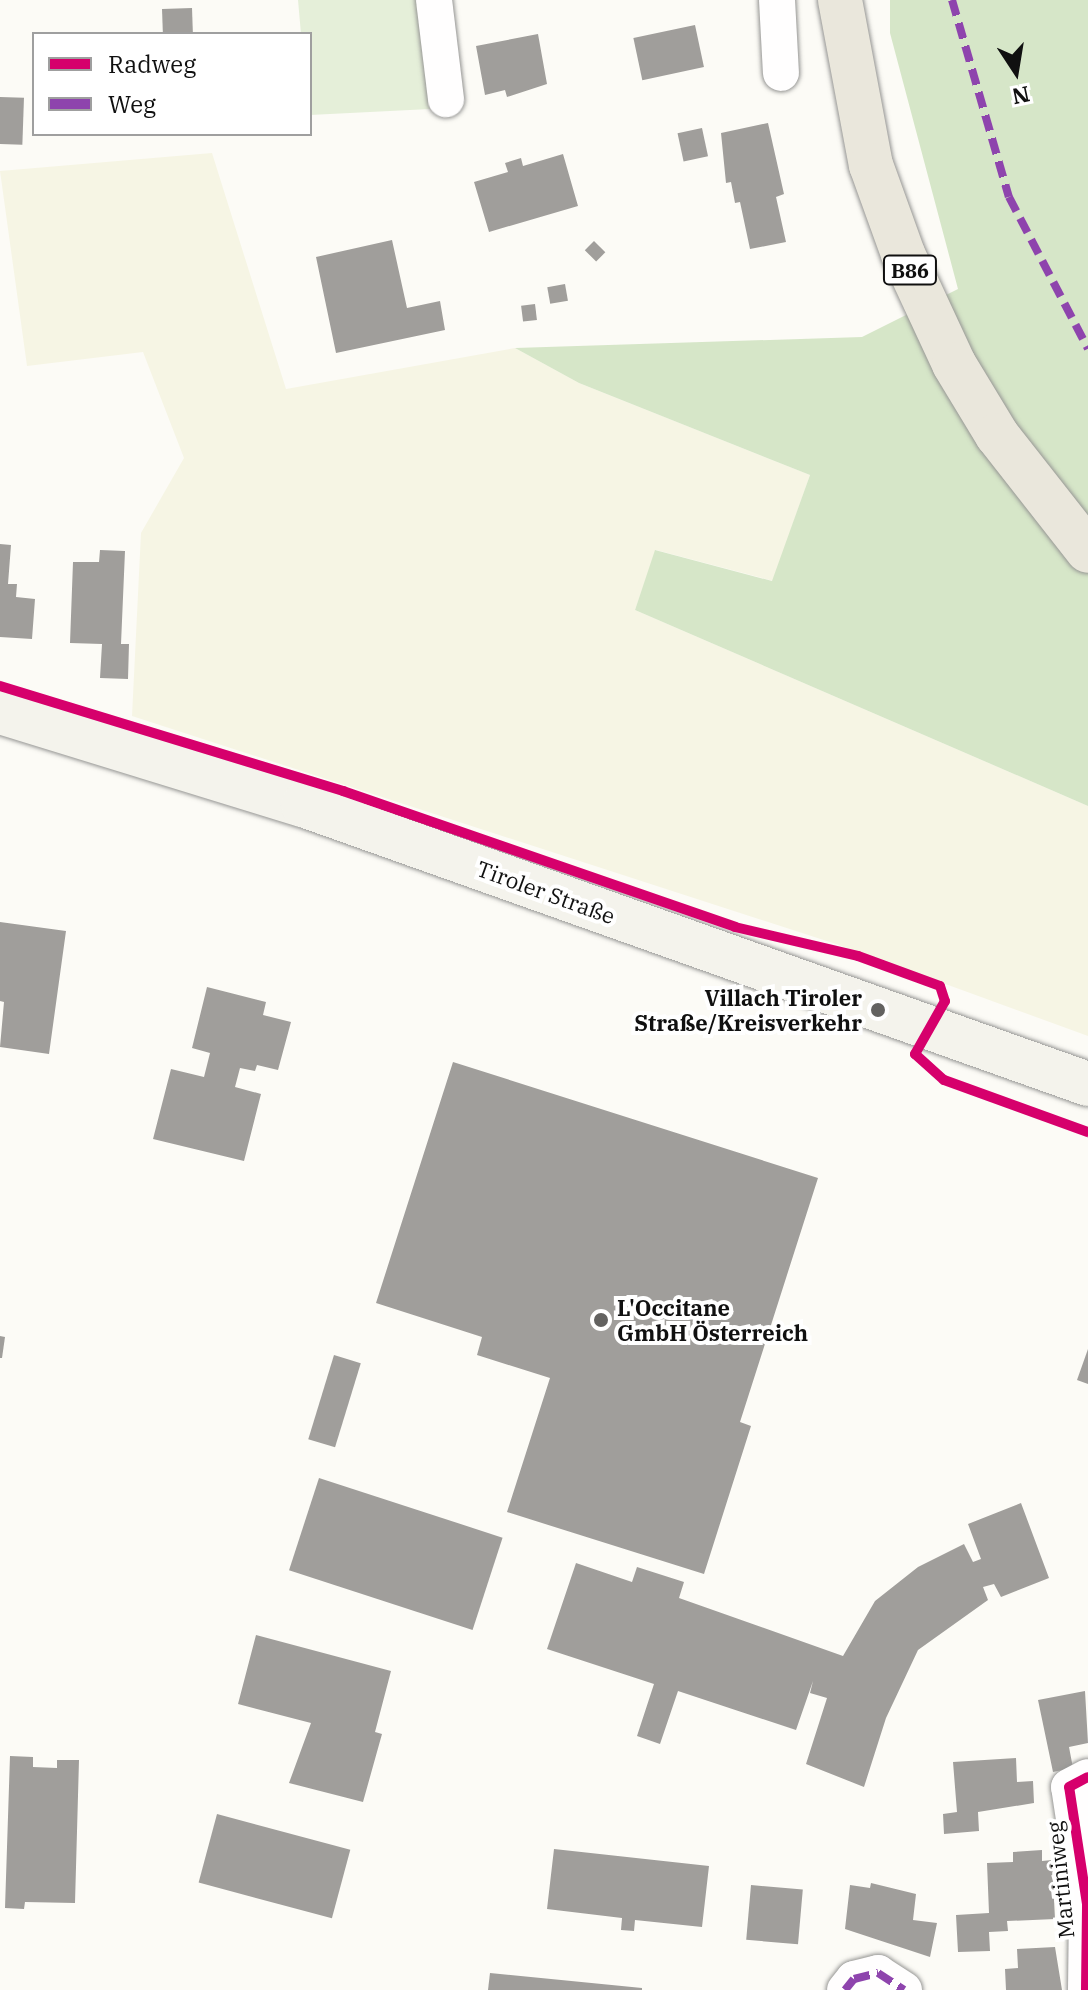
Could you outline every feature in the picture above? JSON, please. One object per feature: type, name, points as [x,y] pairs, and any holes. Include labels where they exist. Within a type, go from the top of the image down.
[{"type":"main road","name":"B86","points":[[840,0],[871,165],[903,254],[954,364],[997,435],[1088,551]]},
{"type":"main road","name":"Tiroler Straße","points":[[0,712],[303,805],[1088,1084]]},
{"type":"street","points":[[434,0],[446,99]]},
{"type":"street","points":[[777,0],[781,73]]},
{"type":"street","name":"Martiniweg","points":[[1086,1990],[1087,1904],[1069,1787],[1088,1777]]},
{"type":"street","points":[[845,1990],[854,1979],[878,1973],[904,1990]]},
{"type":"green space","points":[[298,0],[417,0],[430,109],[312,115],[312,32],[301,32]]},
{"type":"green space","points":[[890,0],[1088,0],[1088,806],[635,610],[655,550],[772,581],[810,475],[579,383],[515,348],[862,337],[958,289],[890,33]]},
{"type":"green space","points":[[212,153],[286,389],[515,348],[579,383],[810,475],[773,581],[656,550],[635,610],[1088,806],[1088,1036],[836,944],[132,716],[141,533],[184,458],[143,352],[27,366],[0,171]]},
{"type":"building","points":[[192,8],[193,32],[163,32],[162,9]]},
{"type":"building","points":[[695,25],[704,67],[642,80],[633,38]]},
{"type":"building","points":[[538,34],[547,84],[507,97],[505,90],[485,95],[476,46]]},
{"type":"building","points":[[0,97],[24,98],[22,145],[0,144]]},
{"type":"building","points":[[768,123],[784,194],[776,197],[786,242],[750,249],[740,202],[735,203],[731,182],[726,183],[721,133]]},
{"type":"building","points":[[702,128],[708,156],[684,162],[678,133]]},
{"type":"building","points":[[563,154],[578,206],[489,232],[474,182],[508,172],[505,163],[521,158],[523,166]]},
{"type":"building","points":[[392,240],[407,308],[440,301],[445,330],[336,353],[316,257]]},
{"type":"building","points":[[594,241],[605,252],[596,262],[585,250]]},
{"type":"building","points":[[565,284],[568,301],[550,304],[547,287]]},
{"type":"building","points":[[535,304],[537,320],[523,322],[521,306]]},
{"type":"building","points":[[0,544],[11,545],[8,584],[17,584],[16,597],[35,599],[32,639],[0,637]]},
{"type":"building","points":[[100,550],[125,551],[121,644],[129,644],[128,679],[100,678],[102,644],[70,643],[73,562],[99,562]]},
{"type":"building","points":[[0,922],[66,931],[49,1054],[0,1047],[4,1002],[0,1001]]},
{"type":"building","points":[[207,987],[266,1002],[263,1015],[291,1022],[278,1070],[257,1065],[255,1071],[240,1068],[235,1087],[261,1094],[244,1161],[153,1139],[171,1069],[204,1077],[210,1053],[192,1048]]},
{"type":"building","name":"L'Occitane GmbH Österreich","points":[[453,1062],[818,1178],[740,1422],[751,1426],[704,1574],[507,1512],[550,1378],[477,1355],[482,1337],[376,1303]]},
{"type":"building","points":[[0,1336],[5,1337],[2,1358],[0,1358]]},
{"type":"building","points":[[1088,1349],[1088,1384],[1077,1380]]},
{"type":"building","points":[[334,1355],[361,1363],[335,1447],[308,1439]]},
{"type":"building","points":[[319,1478],[503,1538],[473,1630],[289,1570]]},
{"type":"building","points":[[1021,1503],[1049,1578],[1001,1597],[994,1584],[983,1587],[988,1600],[918,1650],[886,1718],[864,1787],[806,1764],[827,1698],[810,1693],[813,1681],[796,1730],[678,1691],[660,1744],[637,1736],[654,1684],[547,1649],[576,1563],[632,1582],[637,1567],[684,1582],[679,1598],[843,1656],[875,1601],[918,1567],[964,1544],[973,1562],[981,1559],[968,1524]]},
{"type":"building","points":[[256,1635],[391,1671],[375,1732],[382,1734],[363,1802],[289,1783],[311,1723],[238,1704]]},
{"type":"building","points":[[1085,1691],[1088,1743],[1069,1747],[1073,1768],[1053,1772],[1038,1700]]},
{"type":"building","points":[[10,1756],[33,1757],[33,1767],[57,1768],[57,1760],[79,1760],[75,1903],[25,1902],[24,1909],[5,1908]]},
{"type":"building","points":[[1016,1758],[1017,1782],[1033,1781],[1034,1803],[978,1812],[979,1831],[944,1834],[943,1814],[957,1812],[953,1762]]},
{"type":"building","points":[[217,1814],[350,1850],[332,1918],[199,1883]]},
{"type":"building","points":[[554,1849],[709,1866],[702,1927],[635,1920],[634,1931],[621,1930],[622,1918],[547,1909]]},
{"type":"building","points":[[1042,1850],[1042,1861],[1052,1860],[1055,1919],[1007,1921],[1008,1931],[989,1932],[990,1951],[958,1952],[956,1915],[989,1913],[987,1863],[1013,1862],[1013,1852]]},
{"type":"building","points":[[871,1883],[916,1894],[913,1920],[937,1923],[930,1957],[845,1929],[850,1885],[870,1888]]},
{"type":"building","points":[[751,1885],[803,1890],[798,1944],[746,1940]]},
{"type":"building","points":[[1055,1947],[1062,1990],[1006,1990],[1005,1969],[1018,1968],[1017,1949]]},
{"type":"building","points":[[490,1973],[642,1988],[642,1990],[488,1990]]},
{"type":"marked path","points":[[952,0],[1009,197],[1088,349]]},
{"type":"marked path","points":[[845,1990],[854,1979],[878,1973],[904,1990]]},
{"type":"cycle path","points":[[0,686],[343,791],[735,927],[858,956],[940,986],[945,1001],[915,1054],[944,1080],[1088,1132]]},
{"type":"cycle path","points":[[1086,1990],[1087,1904],[1069,1787],[1088,1777]]},
{"type":"place","name":"Villach Tiroler Straße/Kreisverkehr","points":[[878,1010]]},
{"type":"place","name":"L'Occitane GmbH Österreich","points":[[601,1320]]}]
